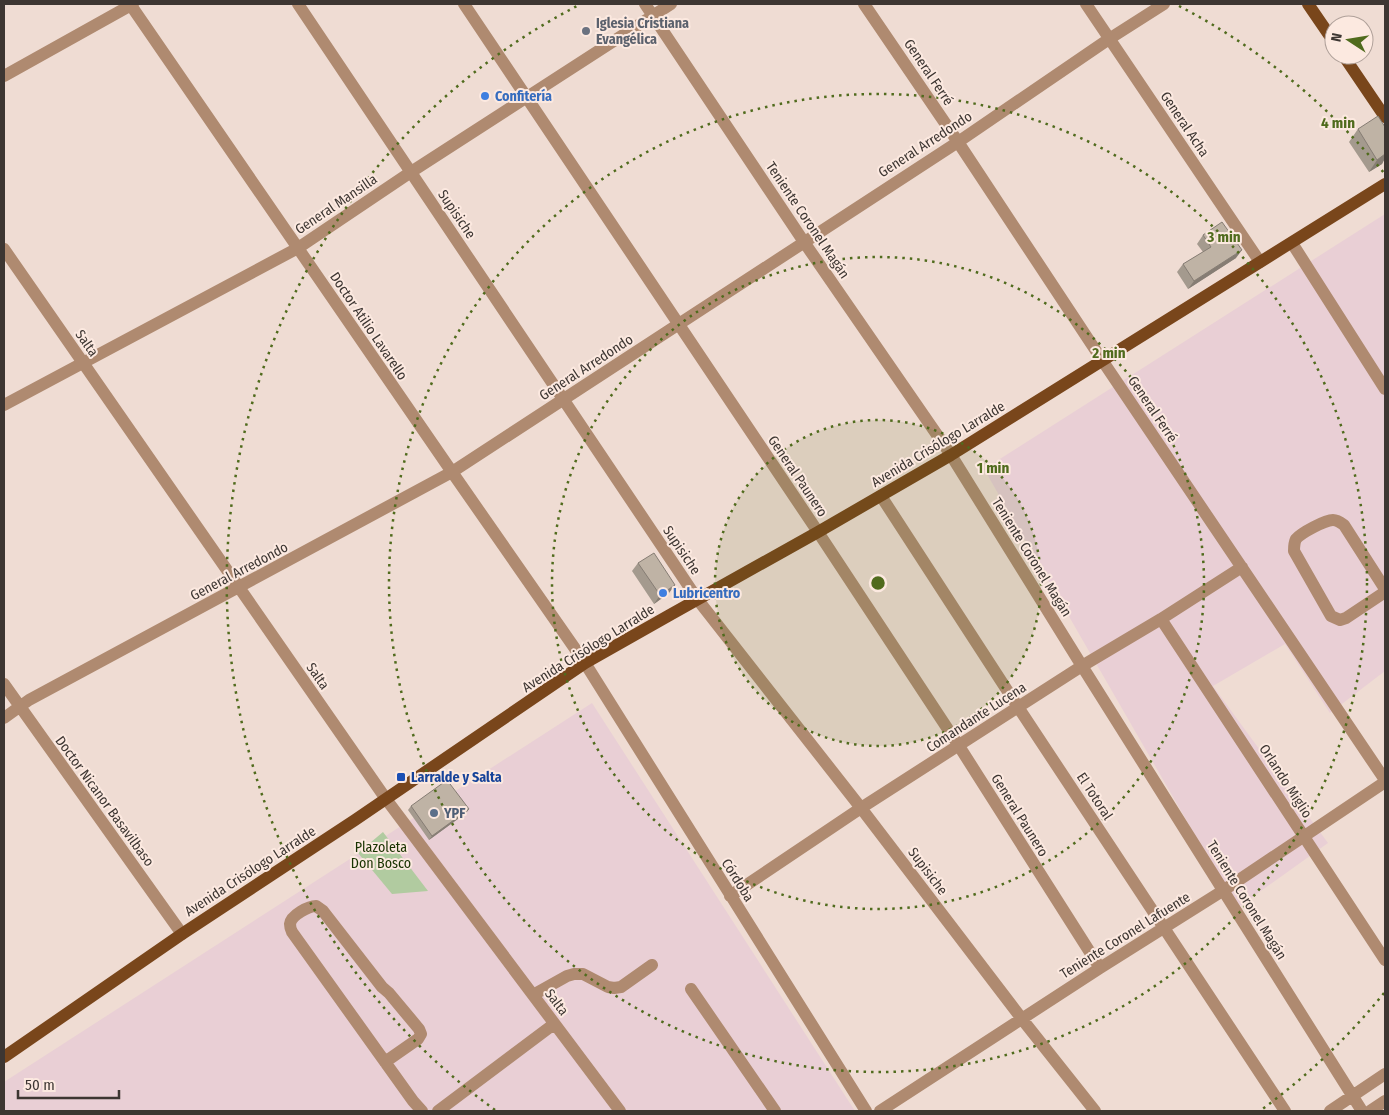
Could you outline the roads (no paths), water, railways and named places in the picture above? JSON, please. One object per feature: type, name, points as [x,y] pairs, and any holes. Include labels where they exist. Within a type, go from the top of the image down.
[{"type":"main road","points":[[1308,4],[1324,27]]},
{"type":"main road","points":[[1350,65],[1385,117]]},
{"type":"main road","name":"Avenida Crisólogo Larralde","points":[[4,1057],[182,934],[586,664],[951,455],[1385,184]]},
{"type":"street","points":[[4,76],[131,4]]},
{"type":"street","name":"Doctor Atilio Lavarello","points":[[131,4],[586,664]]},
{"type":"street","name":"Supisiche","points":[[298,4],[698,600],[1095,1111]]},
{"type":"street","name":"General Paunero","points":[[464,4],[818,532],[959,746],[1100,968]]},
{"type":"street","name":"Teniente Coronel Magán","points":[[645,4],[804,242],[951,455],[1362,1111]]},
{"type":"street","name":"General Mansilla","points":[[4,405],[298,248],[527,96],[671,4]]},
{"type":"street","name":"General Ferré","points":[[864,4],[1385,781]]},
{"type":"street","name":"General Acha","points":[[1086,4],[1260,262]]},
{"type":"street","name":"General Arredondo","points":[[4,718],[29,700],[452,472],[958,142],[1109,39],[1164,4]]},
{"type":"street","points":[[1292,243],[1385,389]]},
{"type":"street","name":"Salta","points":[[4,249],[386,799],[620,1111]]},
{"type":"street","name":"El Totoral","points":[[881,496],[1285,1111]]},
{"type":"street","points":[[1325,521],[1339,521],[1344,524],[1385,590],[1346,618],[1340,620],[1331,616],[1294,551],[1294,543],[1297,538],[1325,521]]},
{"type":"street","name":"Comandante Lucena","points":[[730,896],[861,808],[1018,707],[1242,567]]},
{"type":"street","name":"Orlando Miglio","points":[[1161,619],[1385,960]]},
{"type":"street","name":"Córdoba","points":[[586,664],[866,1111]]},
{"type":"street","name":"Doctor Nicanor Basavilbaso","points":[[4,684],[182,934]]},
{"type":"street","name":"Teniente Coronel Lafuente","points":[[880,1111],[1224,890],[1385,781]]},
{"type":"street","points":[[385,1062],[418,1039],[421,1034],[419,1029],[382,987],[323,911],[316,906],[306,907],[292,920],[290,924],[292,932],[385,1062],[413,1101],[422,1111]]},
{"type":"street","points":[[533,995],[574,974],[583,974],[608,987],[621,987],[652,965]]},
{"type":"street","points":[[691,989],[775,1111]]},
{"type":"street","points":[[438,1111],[554,1024]]},
{"type":"street","points":[[1330,1111],[1385,1074]]},
{"type":"street","points":[[1370,1111],[1385,1101]]},
{"type":"place","name":"Iglesia Cristiana Evangélica","points":[[586,31]]},
{"type":"place","name":"Confitería","points":[[485,96]]},
{"type":"place","name":"Lubricentro","points":[[663,593]]},
{"type":"place","name":"Larralde y Salta","points":[[401,777]]},
{"type":"place","name":"YPF","points":[[434,813]]},
{"type":"park label","name":"Plazoleta Don Bosco","points":[[381,856]]}]
